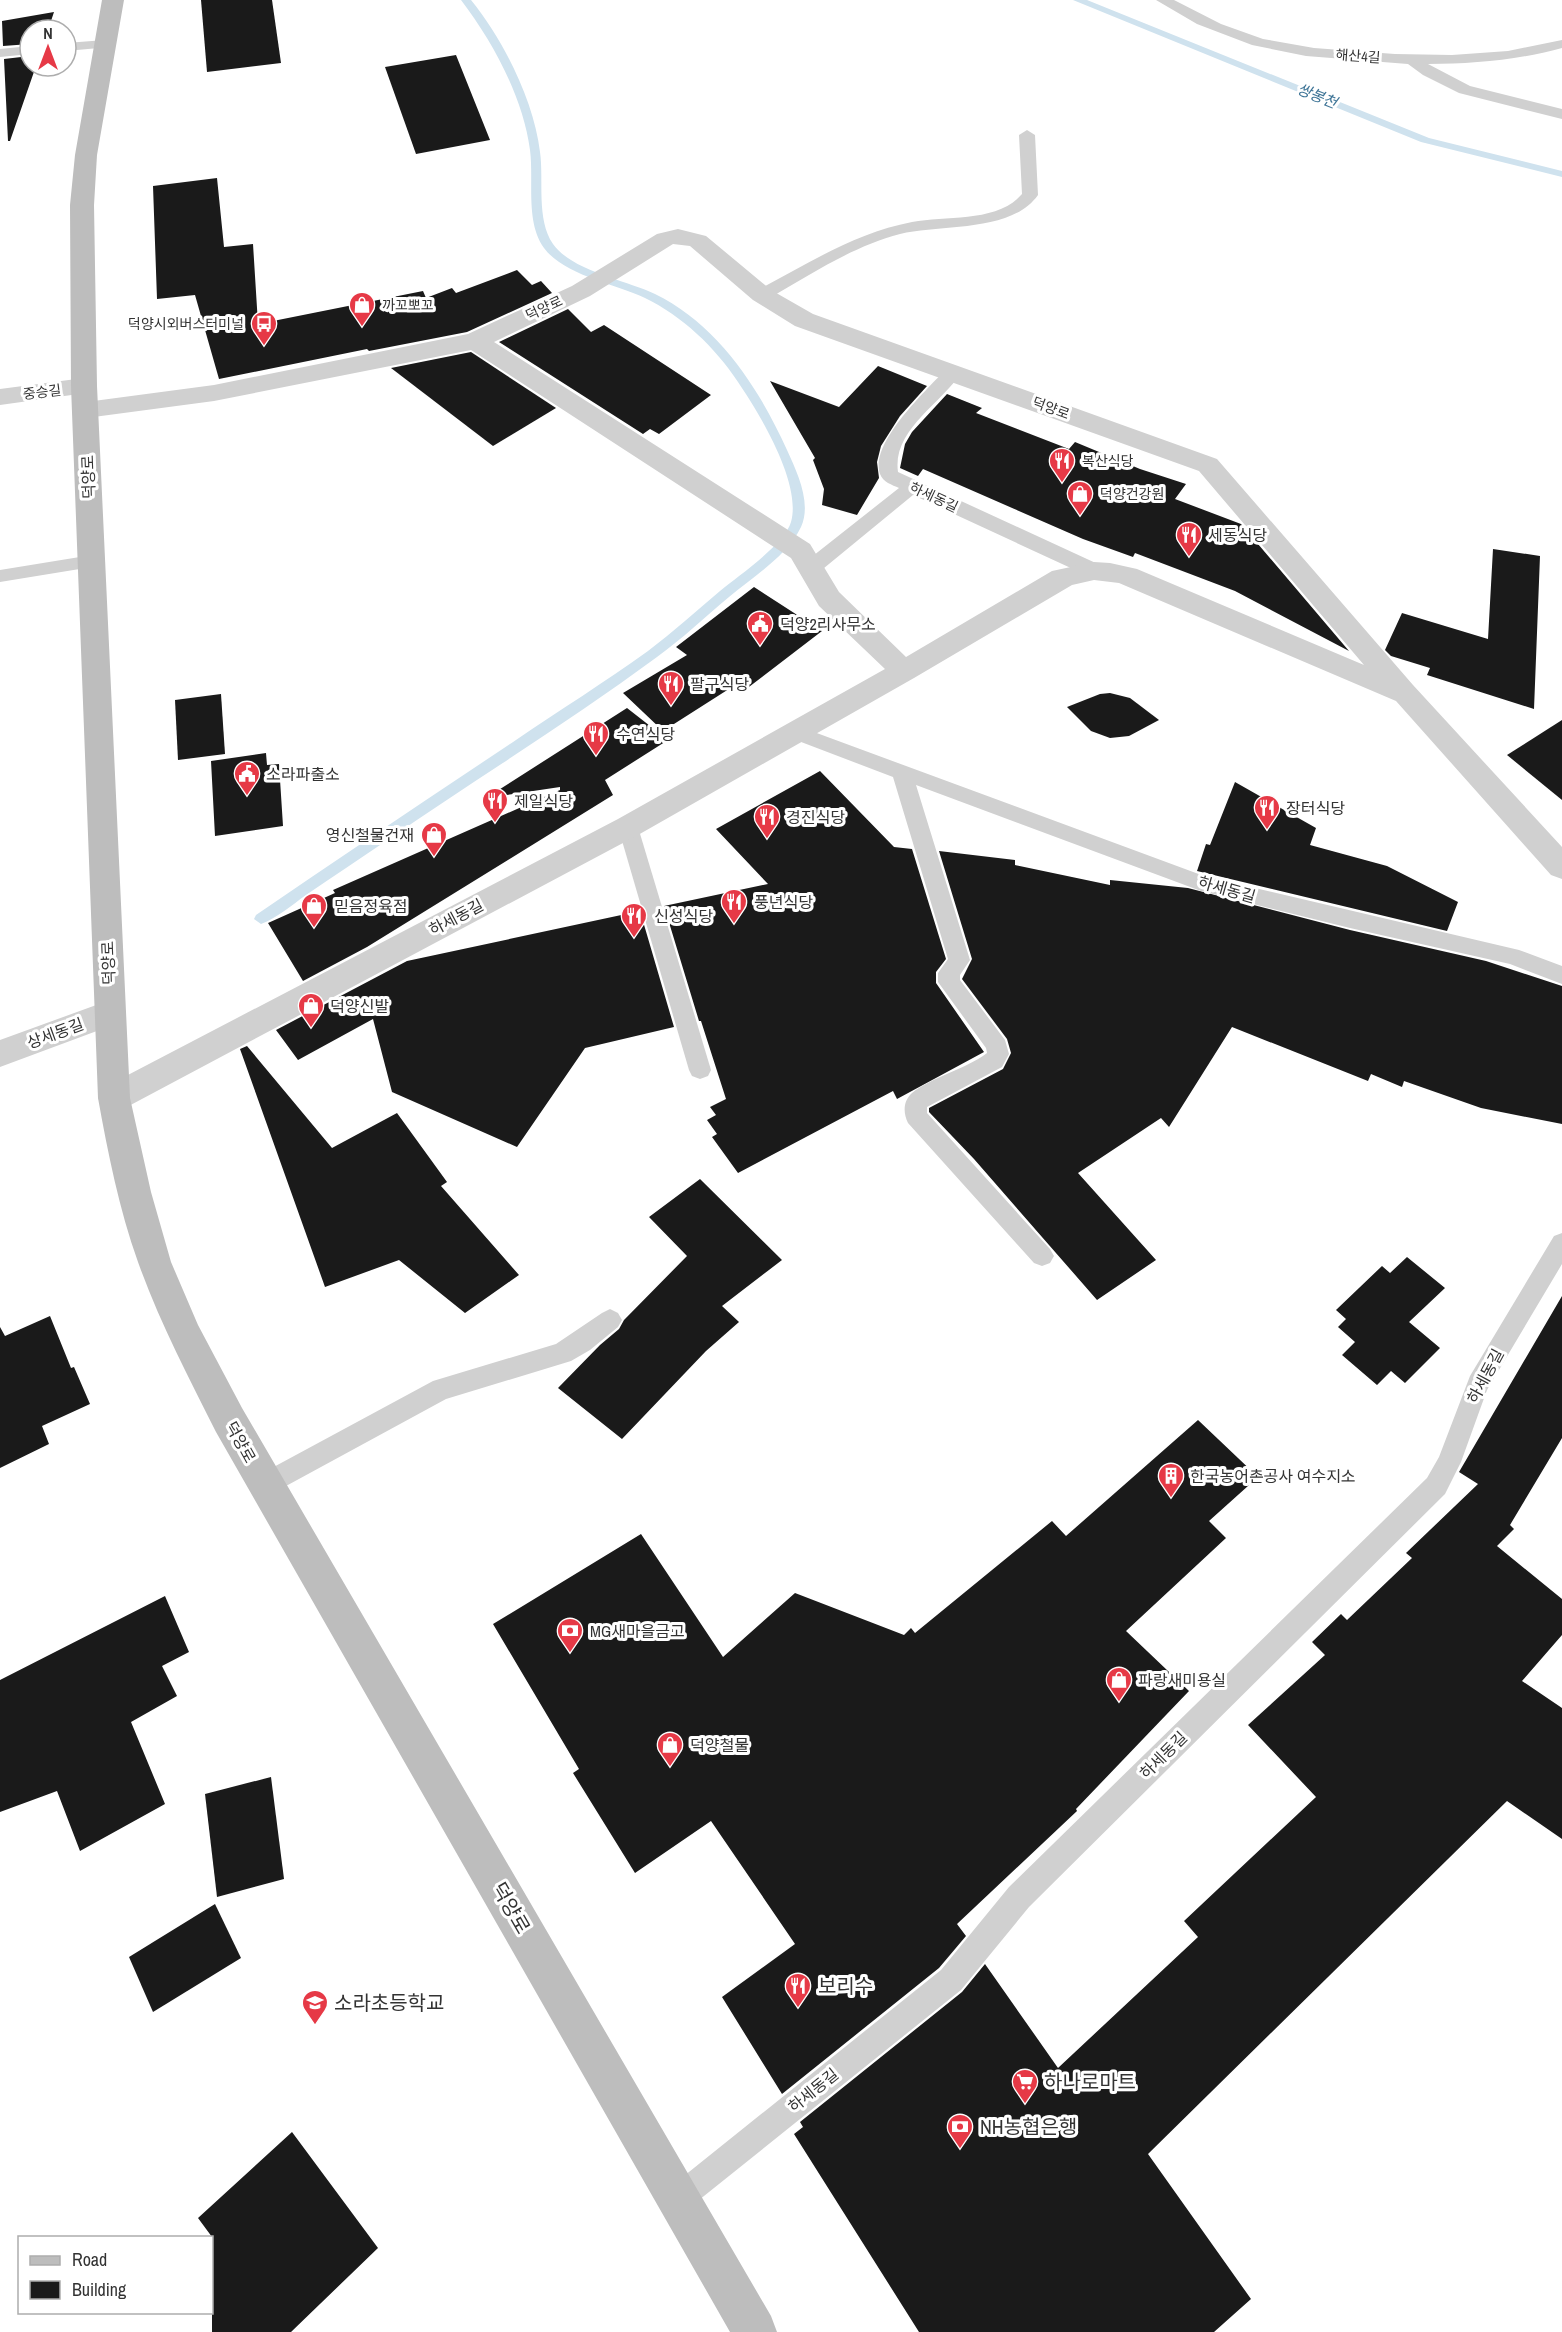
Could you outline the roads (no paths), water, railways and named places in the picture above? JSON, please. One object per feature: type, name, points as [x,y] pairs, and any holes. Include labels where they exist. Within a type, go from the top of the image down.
[{"type":"main road","name":"덕양로","points":[[113,0],[86,155],[82,205],[85,398],[114,1098],[132,1184],[162,1283],[188,1341],[266,1484],[755,2332]]},
{"type":"street","name":"덕양로","points":[[85,398],[214,393],[475,341],[581,291],[665,239],[677,235],[687,237],[698,241],[783,310],[804,320],[1208,465],[1406,694]]},
{"type":"street","points":[[475,341],[767,528],[806,560],[829,599],[904,671]]},
{"type":"street","name":"중승길","points":[[0,397],[85,398]]},
{"type":"street","name":"하세동길","points":[[114,1098],[628,827],[904,671],[1062,578],[1077,572],[1110,571],[1127,576],[1406,694],[1562,867]]},
{"type":"street","name":"상세동길","points":[[0,1054],[110,1013]]},
{"type":"lane","name":"해산4길","points":[[1163,0],[1208,23],[1273,47],[1310,52],[1413,60],[1507,55],[1562,44]]},
{"type":"lane","points":[[78,46],[105,44]]},
{"type":"lane","points":[[0,53],[18,51]]},
{"type":"lane","points":[[1413,60],[1443,82],[1494,98],[1562,114]]},
{"type":"lane","points":[[762,295],[862,241],[914,226],[1001,214],[1017,209],[1026,203],[1030,195],[1027,135]]},
{"type":"lane","name":"하세동길","points":[[952,373],[895,438],[887,468],[890,474],[896,480],[1093,570]]},
{"type":"lane","points":[[806,560],[912,487]]},
{"type":"lane","points":[[0,576],[92,561]]},
{"type":"lane","name":"하세동길","points":[[795,732],[1201,883],[1340,918],[1512,956],[1562,975]]},
{"type":"lane","points":[[902,772],[959,960],[949,973],[949,982],[998,1046],[998,1054],[994,1061],[919,1100],[915,1107],[916,1116],[1042,1256]]},
{"type":"lane","points":[[628,827],[700,1070]]},
{"type":"lane","name":"하세동길","points":[[679,2198],[951,1980],[1019,1897],[1437,1486],[1446,1472],[1478,1384],[1562,1243]]},
{"type":"lane","points":[[266,1484],[441,1389],[502,1373],[562,1353],[582,1342],[610,1320]]},
{"type":"waterway","points":[[261,919],[654,653],[766,560],[793,531],[797,523],[799,508],[791,471],[752,395],[726,358],[703,334],[664,304],[641,292],[570,263],[550,248],[541,228],[535,150],[526,114],[498,49],[466,0]]},
{"type":"waterway","name":"쌍봉천","points":[[1078,0],[1425,140],[1562,174]]},
{"type":"place","name":"까꼬뽀꼬","points":[[362,328]]},
{"type":"place","name":"덕양시외버스터미널","points":[[264,347]]},
{"type":"place","name":"복산식당","points":[[1062,484]]},
{"type":"place","name":"덕양건강원","points":[[1080,517]]},
{"type":"place","name":"세동식당","points":[[1189,558]]},
{"type":"place","name":"덕양2리사무소","points":[[760,647]]},
{"type":"place","name":"팔구식당","points":[[671,707]]},
{"type":"place","name":"수연식당","points":[[596,757]]},
{"type":"place","name":"소라파출소","points":[[247,797]]},
{"type":"place","name":"제일식당","points":[[495,824]]},
{"type":"place","name":"장터식당","points":[[1267,831]]},
{"type":"place","name":"경진식당","points":[[767,840]]},
{"type":"place","name":"영신철물건재","points":[[434,858]]},
{"type":"place","name":"풍년식당","points":[[734,925]]},
{"type":"place","name":"믿음정육점","points":[[314,929]]},
{"type":"place","name":"신성식당","points":[[634,939]]},
{"type":"place","name":"덕양신발","points":[[311,1029]]},
{"type":"place","name":"한국농어촌공사 여수지소","points":[[1171,1499]]},
{"type":"place","name":"MG새마을금고","points":[[570,1654]]},
{"type":"place","name":"파랑새미용실","points":[[1119,1703]]},
{"type":"place","name":"덕양철물","points":[[670,1768]]},
{"type":"place","name":"보리수","points":[[798,2009]]},
{"type":"place","name":"소라초등학교","points":[[315,2026]]},
{"type":"place","name":"하나로마트","points":[[1025,2105]]},
{"type":"place","name":"NH농협은행","points":[[960,2150]]}]
